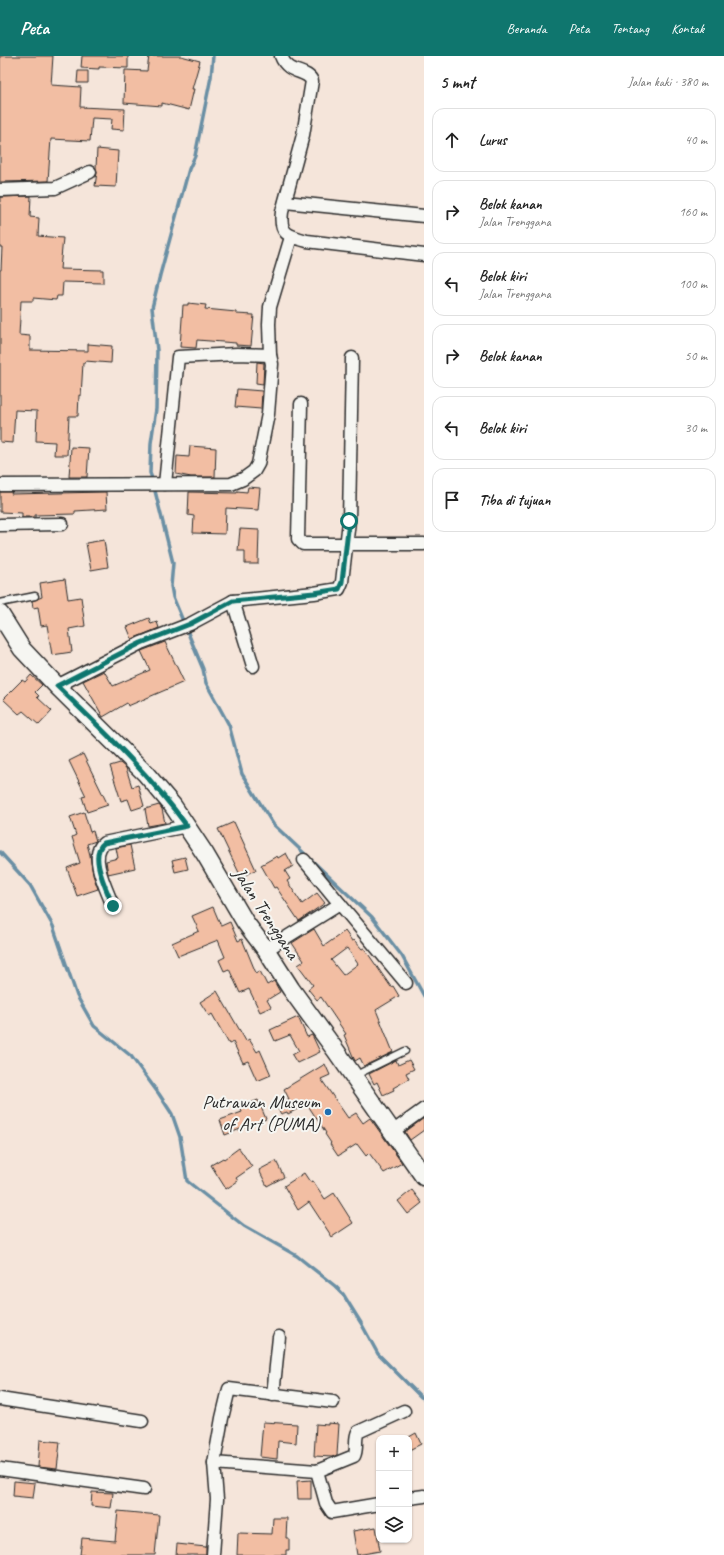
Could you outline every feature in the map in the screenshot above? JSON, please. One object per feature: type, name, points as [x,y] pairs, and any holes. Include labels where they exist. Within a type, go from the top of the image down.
[{"type":"main road","name":"Jalan Trenggana","points":[[0,614],[22,649],[57,686],[146,774],[164,795],[187,826],[245,922],[424,1177]]},
{"type":"street","points":[[281,56],[283,61],[291,69],[311,77],[312,81],[303,135],[280,223],[283,231],[291,237],[307,241],[424,255]]},
{"type":"street","points":[[0,190],[55,188],[90,172]]},
{"type":"street","points":[[285,202],[424,216]]},
{"type":"street","points":[[0,484],[231,484],[238,482],[254,471],[258,464],[268,414],[272,364],[270,355],[270,307],[291,237]]},
{"type":"street","points":[[165,484],[178,357],[237,354],[270,355]]},
{"type":"street","points":[[57,686],[141,643],[190,624],[233,601],[339,589],[342,582],[349,521],[352,358]]},
{"type":"street","points":[[301,404],[298,539],[303,544],[424,544]]},
{"type":"street","points":[[0,525],[62,524]]},
{"type":"street","points":[[233,601],[253,666]]},
{"type":"street","points":[[113,906],[97,863],[97,853],[100,846],[104,843],[187,826]]},
{"type":"street","points":[[304,860],[406,983]]},
{"type":"street","points":[[266,950],[340,904]]},
{"type":"street","points":[[392,1132],[424,1109]]},
{"type":"street","points":[[273,1395],[278,1337]]},
{"type":"street","points":[[213,1555],[217,1499],[214,1463],[229,1389],[333,1402]]},
{"type":"street","points":[[0,1399],[142,1421]]},
{"type":"street","points":[[214,1463],[317,1471],[354,1456],[356,1453],[356,1436],[358,1432],[404,1411]]},
{"type":"street","points":[[0,1469],[144,1489]]},
{"type":"street","points":[[317,1471],[326,1503],[332,1512],[376,1505]]},
{"type":"street","points":[[412,1498],[424,1496]]},
{"type":"lane","points":[[0,603],[35,596]]},
{"type":"lane","points":[[352,1076],[405,1051]]},
{"type":"building","points":[[0,56],[53,56],[51,85],[81,87],[80,107],[125,109],[124,130],[111,129],[112,119],[92,118],[90,141],[51,139],[48,181],[0,182]]},
{"type":"building","points":[[82,56],[128,56],[128,68],[81,68]]},
{"type":"building","points":[[149,56],[181,56],[200,61],[192,89],[194,89],[189,110],[162,103],[162,106],[124,103],[125,70],[147,71]]},
{"type":"building","points":[[78,71],[88,71],[88,83],[77,83]]},
{"type":"building","points":[[97,149],[118,151],[116,187],[95,186],[97,172]]},
{"type":"building","points":[[31,196],[30,217],[39,218],[38,236],[63,238],[60,269],[103,270],[103,283],[63,282],[62,296],[57,296],[56,300],[33,298],[33,301],[21,301],[19,335],[30,336],[30,350],[88,351],[88,344],[112,346],[111,363],[85,361],[85,363],[83,363],[78,416],[69,416],[67,455],[54,455],[55,442],[36,441],[37,411],[15,410],[13,443],[0,442],[0,270],[2,247],[0,247],[0,197]]},
{"type":"building","points":[[188,303],[206,305],[205,309],[254,315],[251,346],[236,345],[236,343],[197,340],[196,348],[180,347],[183,305],[188,305]]},
{"type":"building","points":[[257,362],[264,363],[263,384],[256,383]]},
{"type":"building","points":[[237,389],[262,391],[261,409],[235,407]]},
{"type":"building","points":[[190,446],[216,448],[215,477],[191,477],[176,474],[177,456],[189,457]]},
{"type":"building","points":[[71,447],[89,448],[87,477],[69,477]]},
{"type":"building","points":[[248,487],[260,488],[258,510],[226,508],[225,534],[193,533],[194,516],[188,515],[189,492],[237,493],[237,491],[247,492]]},
{"type":"building","points":[[0,492],[12,492],[11,494],[106,492],[107,509],[75,511],[75,514],[35,515],[35,517],[22,517],[22,513],[0,512]]},
{"type":"building","points":[[240,529],[259,530],[258,564],[245,564],[245,551],[238,551]]},
{"type":"building","points":[[104,540],[108,567],[91,570],[86,543]]},
{"type":"building","points":[[65,579],[68,599],[81,597],[85,626],[69,629],[72,652],[52,655],[47,625],[41,626],[38,607],[33,608],[32,601],[42,597],[40,583]]},
{"type":"building","points":[[149,618],[151,624],[157,622],[159,628],[132,639],[127,627]]},
{"type":"building","points":[[165,642],[184,682],[128,706],[127,703],[103,717],[83,681],[104,671],[113,686],[150,670],[141,651]]},
{"type":"building","points":[[31,675],[42,685],[35,692],[39,696],[37,697],[52,711],[39,725],[23,711],[19,714],[3,699],[22,680],[25,682]]},
{"type":"building","points":[[83,754],[108,805],[87,812],[82,797],[86,796],[69,761]]},
{"type":"building","points":[[120,763],[126,768],[132,787],[138,785],[144,806],[132,810],[128,799],[121,801],[110,766]]},
{"type":"building","points":[[159,805],[162,809],[165,823],[148,826],[145,809]]},
{"type":"building","points":[[84,812],[90,832],[93,831],[96,841],[87,844],[93,875],[98,889],[77,896],[67,868],[80,863],[72,837],[76,835],[70,817]]},
{"type":"building","points":[[234,822],[256,870],[241,877],[218,829]]},
{"type":"building","points":[[130,845],[135,868],[108,874],[106,861],[118,858],[116,848]]},
{"type":"building","points":[[286,853],[293,866],[285,871],[290,879],[287,881],[302,904],[317,893],[325,903],[299,921],[276,887],[274,888],[261,865]]},
{"type":"building","points":[[185,857],[188,869],[175,872],[172,860]]},
{"type":"building","points":[[213,907],[221,926],[230,922],[238,941],[242,939],[256,973],[260,971],[267,985],[274,981],[280,992],[267,1000],[271,1007],[260,1012],[249,989],[240,993],[229,969],[224,971],[219,960],[225,957],[218,940],[178,956],[172,943],[199,931],[192,916]]},
{"type":"building","points":[[314,929],[324,946],[345,931],[352,941],[354,940],[362,949],[364,948],[399,996],[376,1010],[393,1052],[364,1066],[360,1058],[355,1061],[344,1035],[346,1034],[321,997],[317,1000],[308,989],[313,985],[298,965],[304,961],[292,943]],"holes":[[[347,948],[358,964],[343,975],[331,960]]]},
{"type":"building","points":[[217,991],[246,1041],[249,1039],[257,1052],[260,1050],[271,1075],[257,1081],[248,1061],[243,1063],[233,1042],[229,1044],[212,1014],[209,1016],[200,1002]]},
{"type":"building","points":[[298,1017],[307,1037],[312,1035],[320,1052],[297,1063],[292,1055],[299,1051],[290,1035],[275,1041],[270,1030]]},
{"type":"building","points":[[396,1060],[398,1065],[409,1060],[414,1069],[406,1073],[409,1079],[393,1088],[394,1090],[383,1095],[377,1082],[374,1084],[369,1074]]},
{"type":"building","points":[[325,1064],[330,1075],[321,1079],[348,1118],[356,1113],[363,1123],[370,1118],[402,1163],[384,1173],[369,1153],[366,1156],[357,1144],[338,1156],[330,1144],[331,1143],[325,1134],[326,1133],[307,1104],[288,1114],[287,1112],[281,1114],[276,1106],[289,1099],[284,1089]]},
{"type":"building","points":[[258,1100],[266,1119],[225,1135],[220,1120],[242,1112],[240,1107]]},
{"type":"building","points":[[424,1118],[424,1130],[410,1140],[405,1132]]},
{"type":"building","points":[[239,1148],[252,1167],[236,1178],[238,1181],[226,1189],[211,1165],[223,1158],[224,1159]]},
{"type":"building","points":[[276,1161],[284,1177],[267,1186],[259,1170]]},
{"type":"building","points":[[304,1173],[310,1182],[313,1181],[325,1199],[334,1193],[353,1223],[332,1237],[309,1202],[298,1210],[284,1186]]},
{"type":"building","points":[[412,1190],[422,1203],[408,1214],[398,1201]]},
{"type":"building","points":[[263,1422],[297,1424],[296,1443],[278,1441],[277,1459],[260,1457]]},
{"type":"building","points":[[328,1423],[339,1424],[337,1455],[332,1457],[314,1456],[316,1424],[328,1425]]},
{"type":"building","points":[[416,1433],[421,1444],[412,1448],[412,1435]]},
{"type":"building","points":[[40,1440],[60,1442],[57,1469],[38,1467]]},
{"type":"building","points":[[311,1480],[311,1499],[298,1499],[297,1481]]},
{"type":"building","points":[[14,1481],[35,1483],[33,1498],[13,1496]]},
{"type":"building","points":[[92,1492],[113,1493],[111,1508],[91,1506]]},
{"type":"building","points":[[118,1511],[159,1515],[155,1555],[80,1555],[82,1538],[115,1541]]},
{"type":"building","points":[[273,1518],[287,1518],[286,1538],[289,1538],[289,1550],[286,1550],[286,1555],[237,1555],[238,1533],[272,1534]]},
{"type":"building","points":[[376,1527],[376,1543],[379,1543],[380,1551],[357,1555],[353,1531]]},
{"type":"building","points":[[177,1544],[206,1547],[206,1555],[176,1555]]},
{"type":"waterway","points":[[153,481],[150,473],[151,443],[156,409],[157,350],[152,308],[189,169],[195,156],[211,77],[213,56]]},
{"type":"waterway","points":[[154,487],[173,563],[171,586],[173,597],[203,669],[206,683],[229,725],[242,774],[273,824],[372,917],[402,956],[424,996]]},
{"type":"waterway","points":[[0,852],[30,885],[53,926],[77,996],[94,1026],[131,1056],[172,1114],[180,1137],[187,1181],[244,1226],[297,1256],[335,1286],[343,1294],[378,1354],[421,1397],[424,1398]]},
{"type":"place","name":"Putrawan Museum of Art (PUMA)","points":[[328,1112]]},
{"type":"route","points":[[113,906],[97,863],[97,853],[100,846],[104,843],[187,826],[173,806],[146,774],[57,686],[141,643],[190,624],[233,601],[339,589],[342,582],[349,521]]}]
